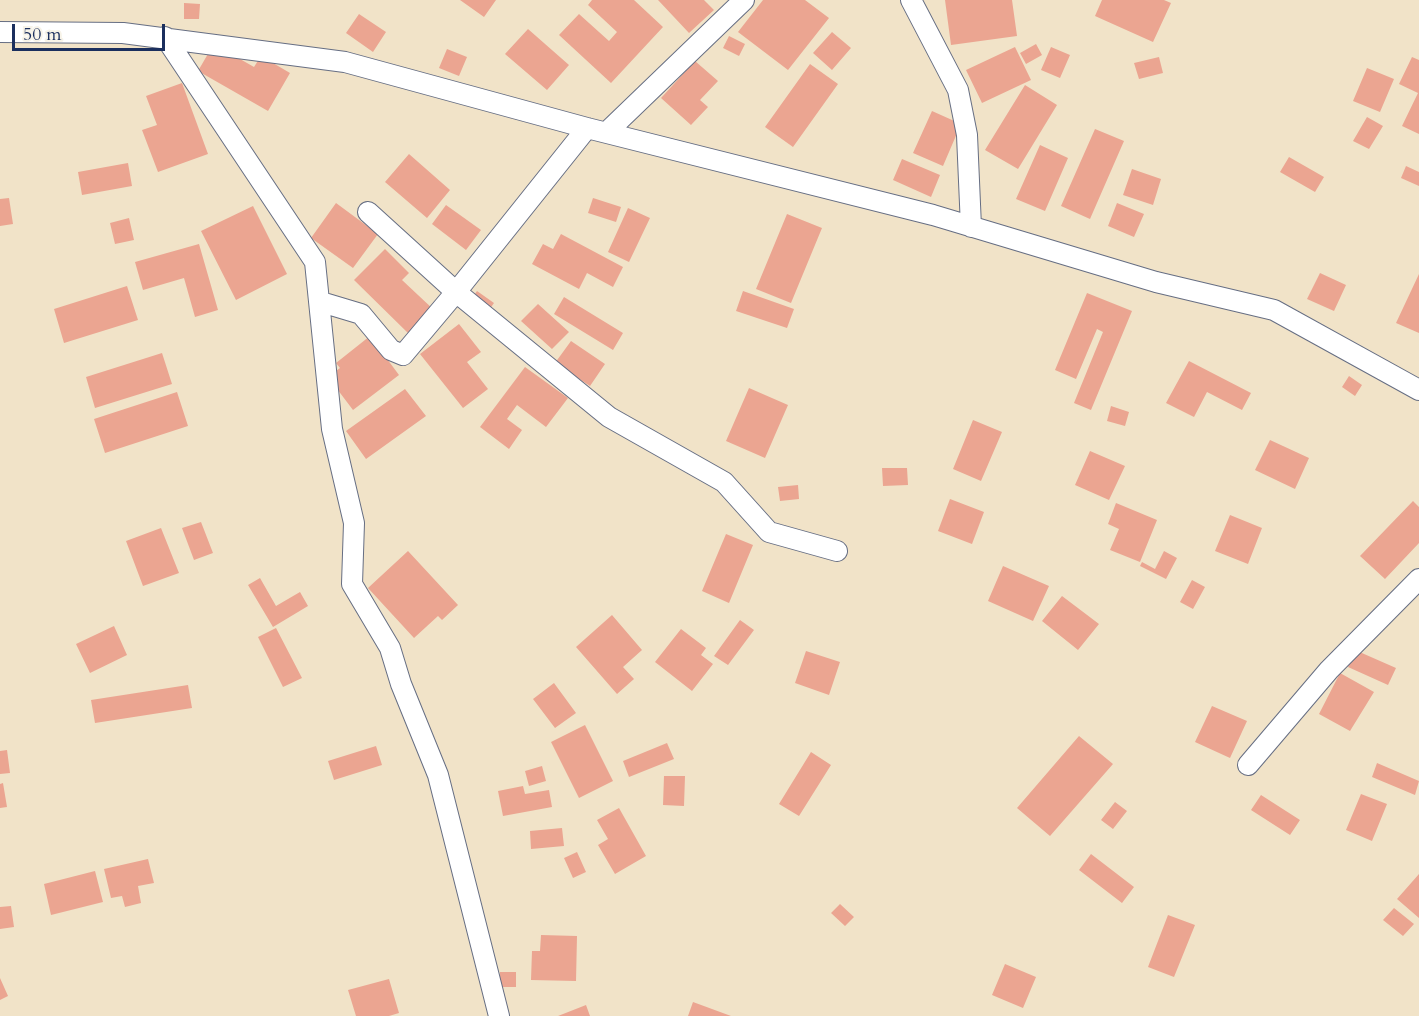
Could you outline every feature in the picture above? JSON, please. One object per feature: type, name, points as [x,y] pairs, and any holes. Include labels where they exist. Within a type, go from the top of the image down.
[{"type":"street","points":[[607,132],[744,0]]},
{"type":"street","points":[[911,0],[958,90],[968,135],[971,227]]},
{"type":"street","points":[[0,32],[123,33],[345,62],[587,128],[971,227],[1156,282],[1274,310],[1419,390]]},
{"type":"street","points":[[165,37],[315,262],[321,302],[332,429],[354,523],[352,584],[390,648],[401,684],[438,776],[499,1016]]},
{"type":"street","points":[[321,302],[361,314],[391,350],[403,355],[587,128]]},
{"type":"street","points":[[368,212],[456,292],[609,417],[724,482],[768,532],[837,551]]},
{"type":"street","points":[[1248,765],[1329,670],[1419,579]]},
{"type":"building","points":[[460,0],[496,0],[484,17]]},
{"type":"building","points":[[592,0],[634,0],[663,27],[611,83],[559,35],[579,14],[609,41],[617,32],[588,5]]},
{"type":"building","points":[[658,0],[704,0],[714,10],[689,33]]},
{"type":"building","points":[[763,0],[805,0],[829,18],[788,70],[738,32]]},
{"type":"building","points":[[945,0],[1012,0],[1017,36],[951,45]]},
{"type":"building","points":[[1102,0],[1164,0],[1171,3],[1153,42],[1095,16]]},
{"type":"building","points":[[184,3],[200,4],[199,19],[184,19]]},
{"type":"building","points":[[359,14],[386,32],[373,52],[346,33]]},
{"type":"building","points":[[528,29],[569,65],[547,90],[505,54]]},
{"type":"building","points":[[832,32],[851,48],[832,70],[813,53]]},
{"type":"building","points":[[729,36],[745,44],[739,56],[723,48]]},
{"type":"building","points":[[1036,44],[1042,55],[1026,64],[1020,53]]},
{"type":"building","points":[[212,47],[226,51],[254,67],[261,56],[290,73],[268,111],[198,71]]},
{"type":"building","points":[[1015,47],[1031,80],[982,103],[966,70]]},
{"type":"building","points":[[1051,47],[1070,55],[1060,78],[1041,70]]},
{"type":"building","points":[[447,49],[467,57],[459,76],[439,68]]},
{"type":"building","points":[[1159,57],[1163,73],[1139,79],[1134,63]]},
{"type":"building","points":[[1412,57],[1419,60],[1419,134],[1402,126],[1418,93],[1399,84]]},
{"type":"building","points":[[695,61],[718,81],[700,100],[708,107],[691,125],[661,98]]},
{"type":"building","points":[[810,64],[838,84],[793,147],[765,127]]},
{"type":"building","points":[[1367,68],[1394,79],[1380,112],[1353,101]]},
{"type":"building","points":[[182,83],[208,154],[158,172],[142,130],[157,125],[146,96]]},
{"type":"building","points":[[1025,85],[1057,105],[1018,169],[985,150]]},
{"type":"building","points":[[932,111],[961,124],[943,166],[913,153]]},
{"type":"building","points":[[1367,117],[1383,126],[1369,149],[1353,141]]},
{"type":"building","points":[[1095,129],[1124,141],[1090,219],[1061,206]]},
{"type":"building","points":[[1040,145],[1068,158],[1045,211],[1016,199]]},
{"type":"building","points":[[409,154],[450,190],[427,218],[385,182]]},
{"type":"building","points":[[1289,157],[1324,177],[1315,192],[1280,172]]},
{"type":"building","points":[[902,159],[940,175],[931,197],[893,180]]},
{"type":"building","points":[[128,163],[132,186],[82,195],[78,172]]},
{"type":"building","points":[[1406,166],[1419,172],[1419,186],[1401,178]]},
{"type":"building","points":[[1132,169],[1161,179],[1153,205],[1123,195]]},
{"type":"building","points":[[9,198],[13,224],[0,226],[0,199]]},
{"type":"building","points":[[593,198],[621,207],[616,222],[588,213]]},
{"type":"building","points":[[336,203],[378,234],[353,268],[311,238]]},
{"type":"building","points":[[1117,203],[1144,214],[1134,237],[1108,226]]},
{"type":"building","points":[[446,205],[481,230],[466,250],[432,224]]},
{"type":"building","points":[[253,206],[287,274],[236,300],[201,231]]},
{"type":"building","points":[[628,208],[650,218],[629,262],[608,252]]},
{"type":"building","points":[[787,214],[822,228],[791,303],[756,289]]},
{"type":"building","points":[[129,218],[134,240],[115,244],[110,223]]},
{"type":"building","points":[[561,234],[623,267],[613,287],[587,273],[579,289],[532,264],[543,244],[553,249]]},
{"type":"building","points":[[199,244],[218,310],[195,317],[184,278],[143,290],[135,262]]},
{"type":"building","points":[[385,249],[409,273],[402,280],[434,310],[410,335],[354,280]]},
{"type":"building","points":[[1320,273],[1346,285],[1334,311],[1307,299]]},
{"type":"building","points":[[1419,274],[1419,333],[1396,323]]},
{"type":"building","points":[[127,286],[138,320],[64,343],[54,309]]},
{"type":"building","points":[[477,291],[494,303],[487,313],[470,301]]},
{"type":"building","points":[[743,291],[794,309],[787,328],[736,311]]},
{"type":"building","points":[[1087,293],[1132,311],[1091,410],[1074,403],[1103,332],[1097,329],[1076,379],[1055,370]]},
{"type":"building","points":[[564,297],[623,333],[613,350],[554,314]]},
{"type":"building","points":[[538,304],[569,332],[552,349],[521,321]]},
{"type":"building","points":[[459,324],[481,352],[467,362],[488,389],[463,408],[420,354]]},
{"type":"building","points":[[370,336],[399,375],[353,410],[328,377],[340,368],[336,363]]},
{"type":"building","points":[[571,341],[605,364],[590,386],[555,363]]},
{"type":"building","points":[[162,353],[172,384],[95,408],[86,377]]},
{"type":"building","points":[[1189,361],[1251,393],[1242,410],[1207,392],[1194,417],[1166,403]]},
{"type":"building","points":[[525,367],[568,398],[546,427],[517,405],[507,419],[522,430],[509,449],[480,427]]},
{"type":"building","points":[[1349,376],[1362,385],[1355,396],[1342,387]]},
{"type":"building","points":[[749,388],[788,405],[765,458],[726,441]]},
{"type":"building","points":[[405,389],[426,416],[366,459],[346,431]]},
{"type":"building","points":[[177,392],[188,426],[105,453],[94,419]]},
{"type":"building","points":[[1111,406],[1129,412],[1125,426],[1107,421]]},
{"type":"building","points":[[973,420],[1002,432],[981,481],[953,469]]},
{"type":"building","points":[[1270,440],[1309,458],[1295,489],[1255,470]]},
{"type":"building","points":[[1090,451],[1125,466],[1109,500],[1075,485]]},
{"type":"building","points":[[882,468],[907,468],[908,485],[883,486]]},
{"type":"building","points":[[798,485],[799,499],[780,501],[778,487]]},
{"type":"building","points":[[950,499],[984,512],[972,544],[938,531]]},
{"type":"building","points":[[1413,501],[1419,507],[1419,543],[1385,579],[1360,556]]},
{"type":"building","points":[[1116,503],[1157,520],[1140,562],[1110,550],[1119,529],[1108,524]]},
{"type":"building","points":[[1230,515],[1262,528],[1248,564],[1215,551]]},
{"type":"building","points":[[201,522],[213,553],[194,560],[182,528]]},
{"type":"building","points":[[161,528],[179,573],[143,586],[126,541]]},
{"type":"building","points":[[726,534],[753,545],[729,603],[702,591]]},
{"type":"building","points":[[408,551],[458,605],[442,620],[438,616],[414,638],[368,588]]},
{"type":"building","points":[[1164,551],[1177,558],[1166,579],[1140,566],[1142,562],[1155,569]]},
{"type":"building","points":[[1003,566],[1049,586],[1033,621],[988,601]]},
{"type":"building","points":[[260,578],[276,606],[300,592],[308,606],[273,627],[248,585]]},
{"type":"building","points":[[1192,580],[1205,587],[1193,609],[1180,602]]},
{"type":"building","points":[[1062,596],[1099,624],[1078,650],[1042,621]]},
{"type":"building","points":[[612,615],[642,650],[623,667],[634,679],[617,694],[576,647]]},
{"type":"building","points":[[740,620],[754,630],[728,665],[714,656]]},
{"type":"building","points":[[114,626],[127,655],[90,673],[76,644]]},
{"type":"building","points":[[276,628],[302,678],[283,687],[258,637]]},
{"type":"building","points":[[681,629],[706,648],[701,655],[713,664],[692,691],[655,662]]},
{"type":"building","points":[[1355,650],[1396,668],[1388,685],[1348,667]]},
{"type":"building","points":[[806,651],[840,662],[829,695],[795,683]]},
{"type":"building","points":[[1340,673],[1374,692],[1350,731],[1319,714]]},
{"type":"building","points":[[554,683],[576,713],[555,728],[533,699]]},
{"type":"building","points":[[188,685],[192,708],[95,723],[91,700]]},
{"type":"building","points":[[1212,706],[1247,721],[1230,758],[1195,742]]},
{"type":"building","points":[[585,725],[613,781],[579,798],[551,742]]},
{"type":"building","points":[[1079,736],[1113,764],[1050,836],[1017,808]]},
{"type":"building","points":[[667,743],[674,759],[629,777],[623,761]]},
{"type":"building","points":[[376,746],[382,765],[334,780],[328,761]]},
{"type":"building","points":[[7,750],[10,773],[0,774],[0,751]]},
{"type":"building","points":[[811,752],[831,765],[799,816],[779,804]]},
{"type":"building","points":[[1377,763],[1419,781],[1415,795],[1372,777]]},
{"type":"building","points":[[542,766],[546,781],[529,786],[525,771]]},
{"type":"building","points":[[664,776],[685,776],[684,806],[663,805]]},
{"type":"building","points":[[3,783],[7,807],[0,808],[0,784]]},
{"type":"building","points":[[523,786],[525,794],[549,790],[552,807],[503,816],[498,791]]},
{"type":"building","points":[[1361,794],[1387,804],[1372,841],[1346,830]]},
{"type":"building","points":[[1261,795],[1300,820],[1290,835],[1251,810]]},
{"type":"building","points":[[1115,802],[1127,811],[1113,829],[1101,820]]},
{"type":"building","points":[[619,808],[646,856],[615,874],[598,845],[608,839],[597,820]]},
{"type":"building","points":[[562,828],[564,846],[531,849],[530,831]]},
{"type":"building","points":[[577,852],[586,872],[573,878],[564,858]]},
{"type":"building","points":[[1091,854],[1134,887],[1122,903],[1079,870]]},
{"type":"building","points":[[148,859],[154,883],[138,886],[141,903],[125,907],[122,896],[111,898],[104,869]]},
{"type":"building","points":[[95,871],[103,902],[51,915],[44,884]]},
{"type":"building","points":[[1419,874],[1419,918],[1397,899]]},
{"type":"building","points":[[840,904],[854,917],[845,926],[831,913]]},
{"type":"building","points":[[11,906],[14,927],[0,929],[0,907]]},
{"type":"building","points":[[1394,908],[1414,924],[1403,936],[1383,920]]},
{"type":"building","points":[[1168,915],[1195,925],[1174,977],[1148,967]]},
{"type":"building","points":[[541,935],[577,936],[576,981],[531,980],[532,951],[540,951]]},
{"type":"building","points":[[1005,964],[1036,977],[1023,1008],[992,995]]},
{"type":"building","points":[[500,972],[516,972],[516,987],[500,987]]},
{"type":"building","points":[[0,978],[8,996],[0,1000]]},
{"type":"building","points":[[389,979],[399,1013],[389,1016],[356,1016],[348,990]]},
{"type":"building","points":[[693,1002],[731,1016],[688,1016]]},
{"type":"building","points":[[586,1005],[590,1016],[558,1016]]}]
